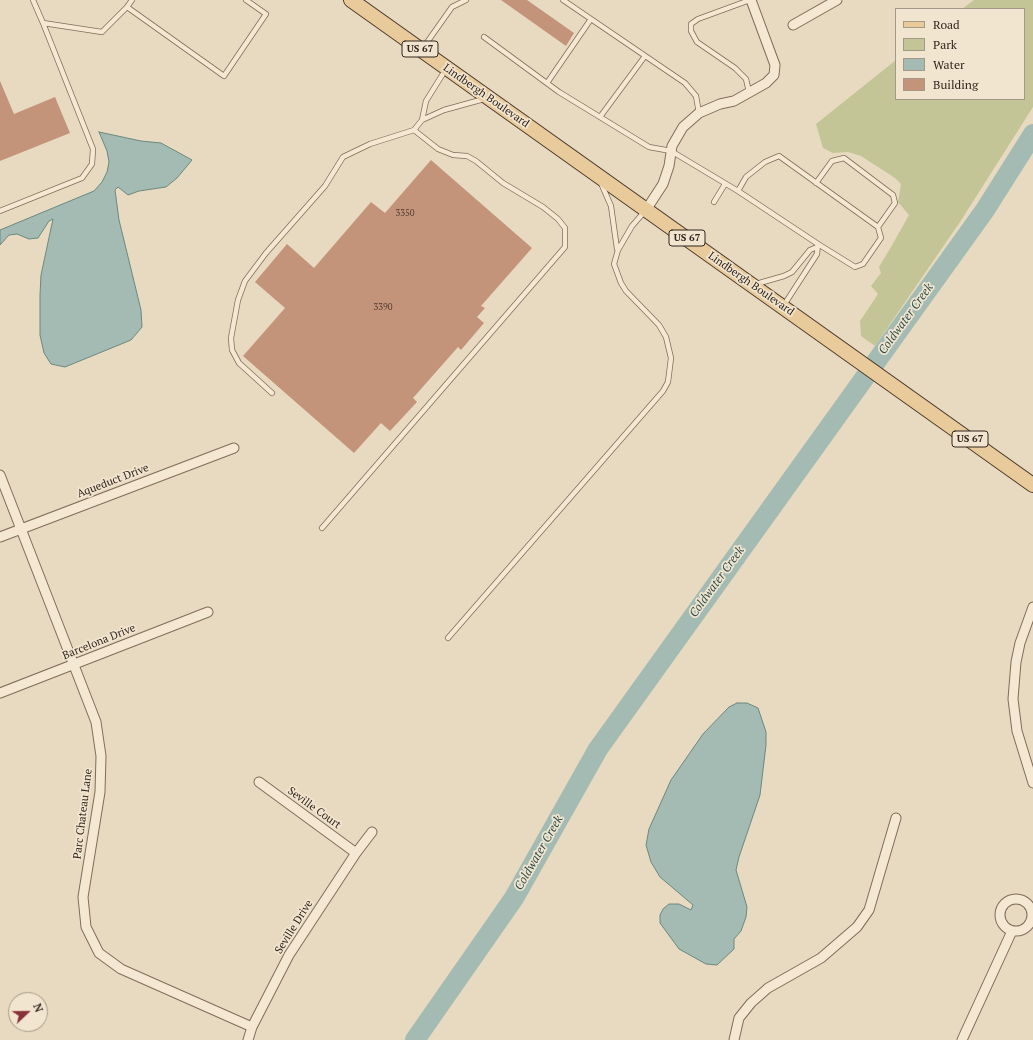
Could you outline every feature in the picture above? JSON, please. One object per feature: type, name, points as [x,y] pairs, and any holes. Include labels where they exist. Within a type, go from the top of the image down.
[{"type":"main road","name":"Lindbergh Boulevard","points":[[350,0],[1033,485]]},
{"type":"street","points":[[646,210],[663,184],[672,146],[683,127],[699,113],[720,104],[734,101],[766,83],[774,75],[775,65],[750,0]]},
{"type":"street","points":[[792,25],[837,0]]},
{"type":"street","name":"Aqueduct Drive","points":[[0,537],[234,448]]},
{"type":"street","name":"Parc Chateau Lane","points":[[0,475],[96,722],[101,756],[100,792],[83,897],[86,927],[99,953],[121,969],[252,1026]]},
{"type":"street","points":[[1033,607],[1020,643],[1016,662],[1013,699],[1017,731],[1033,783]]},
{"type":"street","name":"Barcelona Drive","points":[[0,693],[208,612]]},
{"type":"street","name":"Seville Court","points":[[259,782],[356,853]]},
{"type":"street","points":[[734,1040],[739,1018],[757,998],[768,988],[821,958],[857,927],[869,910],[896,818]]},
{"type":"street","name":"Seville Drive","points":[[248,1040],[252,1026],[289,955],[356,853],[372,832]]},
{"type":"street","points":[[1020,900],[1031,905],[1032,920],[1024,929],[1012,931],[1002,924],[1000,918],[1003,906],[1008,901],[1020,900]]},
{"type":"street","points":[[962,1040],[1012,931]]},
{"type":"lane","points":[[0,211],[82,178],[92,164],[94,149],[33,0]]},
{"type":"lane","points":[[43,23],[102,32],[132,0]]},
{"type":"lane","points":[[127,7],[224,76],[266,14],[246,0]]},
{"type":"lane","points":[[421,50],[452,7],[466,0]]},
{"type":"lane","points":[[563,0],[684,83],[696,96],[699,113]]},
{"type":"lane","points":[[749,92],[746,79],[735,68],[697,42],[691,31],[691,24],[698,19],[750,0]]},
{"type":"lane","points":[[547,83],[591,19]]},
{"type":"lane","points":[[484,37],[547,83],[600,117],[649,147],[672,151],[738,191],[818,246],[855,267],[863,264],[881,238],[878,227],[779,156],[765,162],[746,177],[738,191]]},
{"type":"lane","points":[[600,117],[645,56]]},
{"type":"lane","points":[[272,393],[239,363],[232,350],[231,338],[238,300],[245,281],[266,253],[325,186],[343,157],[370,144],[414,130],[422,120],[426,101],[446,68]]},
{"type":"lane","points":[[422,120],[444,110],[489,98]]},
{"type":"lane","points":[[322,528],[566,246],[567,237],[565,228],[558,218],[543,207],[503,183],[467,156],[453,155],[438,149],[414,130]]},
{"type":"lane","points":[[816,183],[832,160],[844,158],[893,195],[895,203],[878,227]]},
{"type":"lane","points":[[598,176],[610,206],[618,250]]},
{"type":"lane","points":[[714,202],[725,184]]},
{"type":"lane","points":[[448,638],[663,391],[668,382],[671,358],[666,337],[659,325],[621,283],[614,264],[618,250],[632,226],[646,210]]},
{"type":"lane","points":[[752,285],[784,276],[792,272],[810,250],[818,246]]},
{"type":"lane","points":[[783,307],[817,254],[818,246]]},
{"type":"green space","points":[[974,0],[1033,0],[1033,107],[960,222],[875,346],[861,336],[860,321],[878,294],[871,286],[881,273],[879,267],[909,215],[898,202],[901,184],[895,178],[861,156],[848,152],[833,153],[823,148],[816,124],[895,61],[895,100],[1025,100],[1025,8],[963,8]]},
{"type":"water","points":[[99,132],[141,141],[161,143],[192,160],[177,178],[166,187],[139,191],[128,195],[118,187],[115,190],[119,220],[141,310],[142,327],[131,340],[65,367],[51,364],[44,353],[40,335],[41,275],[53,219],[49,221],[38,238],[29,239],[17,234],[9,235],[0,245],[0,230],[94,191],[102,182],[107,172],[109,162],[107,151]]},
{"type":"water","points":[[737,703],[747,703],[758,708],[766,732],[766,745],[760,795],[736,870],[747,907],[746,917],[741,931],[734,939],[734,949],[717,965],[706,964],[679,949],[660,923],[660,915],[663,909],[669,904],[679,904],[691,910],[693,905],[660,877],[651,862],[646,845],[649,829],[671,780],[703,734],[729,707]]},
{"type":"building","points":[[501,0],[527,0],[574,33],[566,46]]},
{"type":"building","points":[[0,81],[14,114],[55,97],[70,133],[0,161]]},
{"type":"building","points":[[431,160],[532,248],[481,306],[485,308],[477,317],[484,323],[461,350],[458,347],[413,398],[417,402],[390,431],[381,423],[354,453],[243,356],[285,308],[255,282],[287,244],[314,268],[371,202],[385,213]]},
{"type":"waterway","name":"Coldwater Creek","points":[[415,1040],[514,898],[598,749],[985,210],[1033,134]]}]
